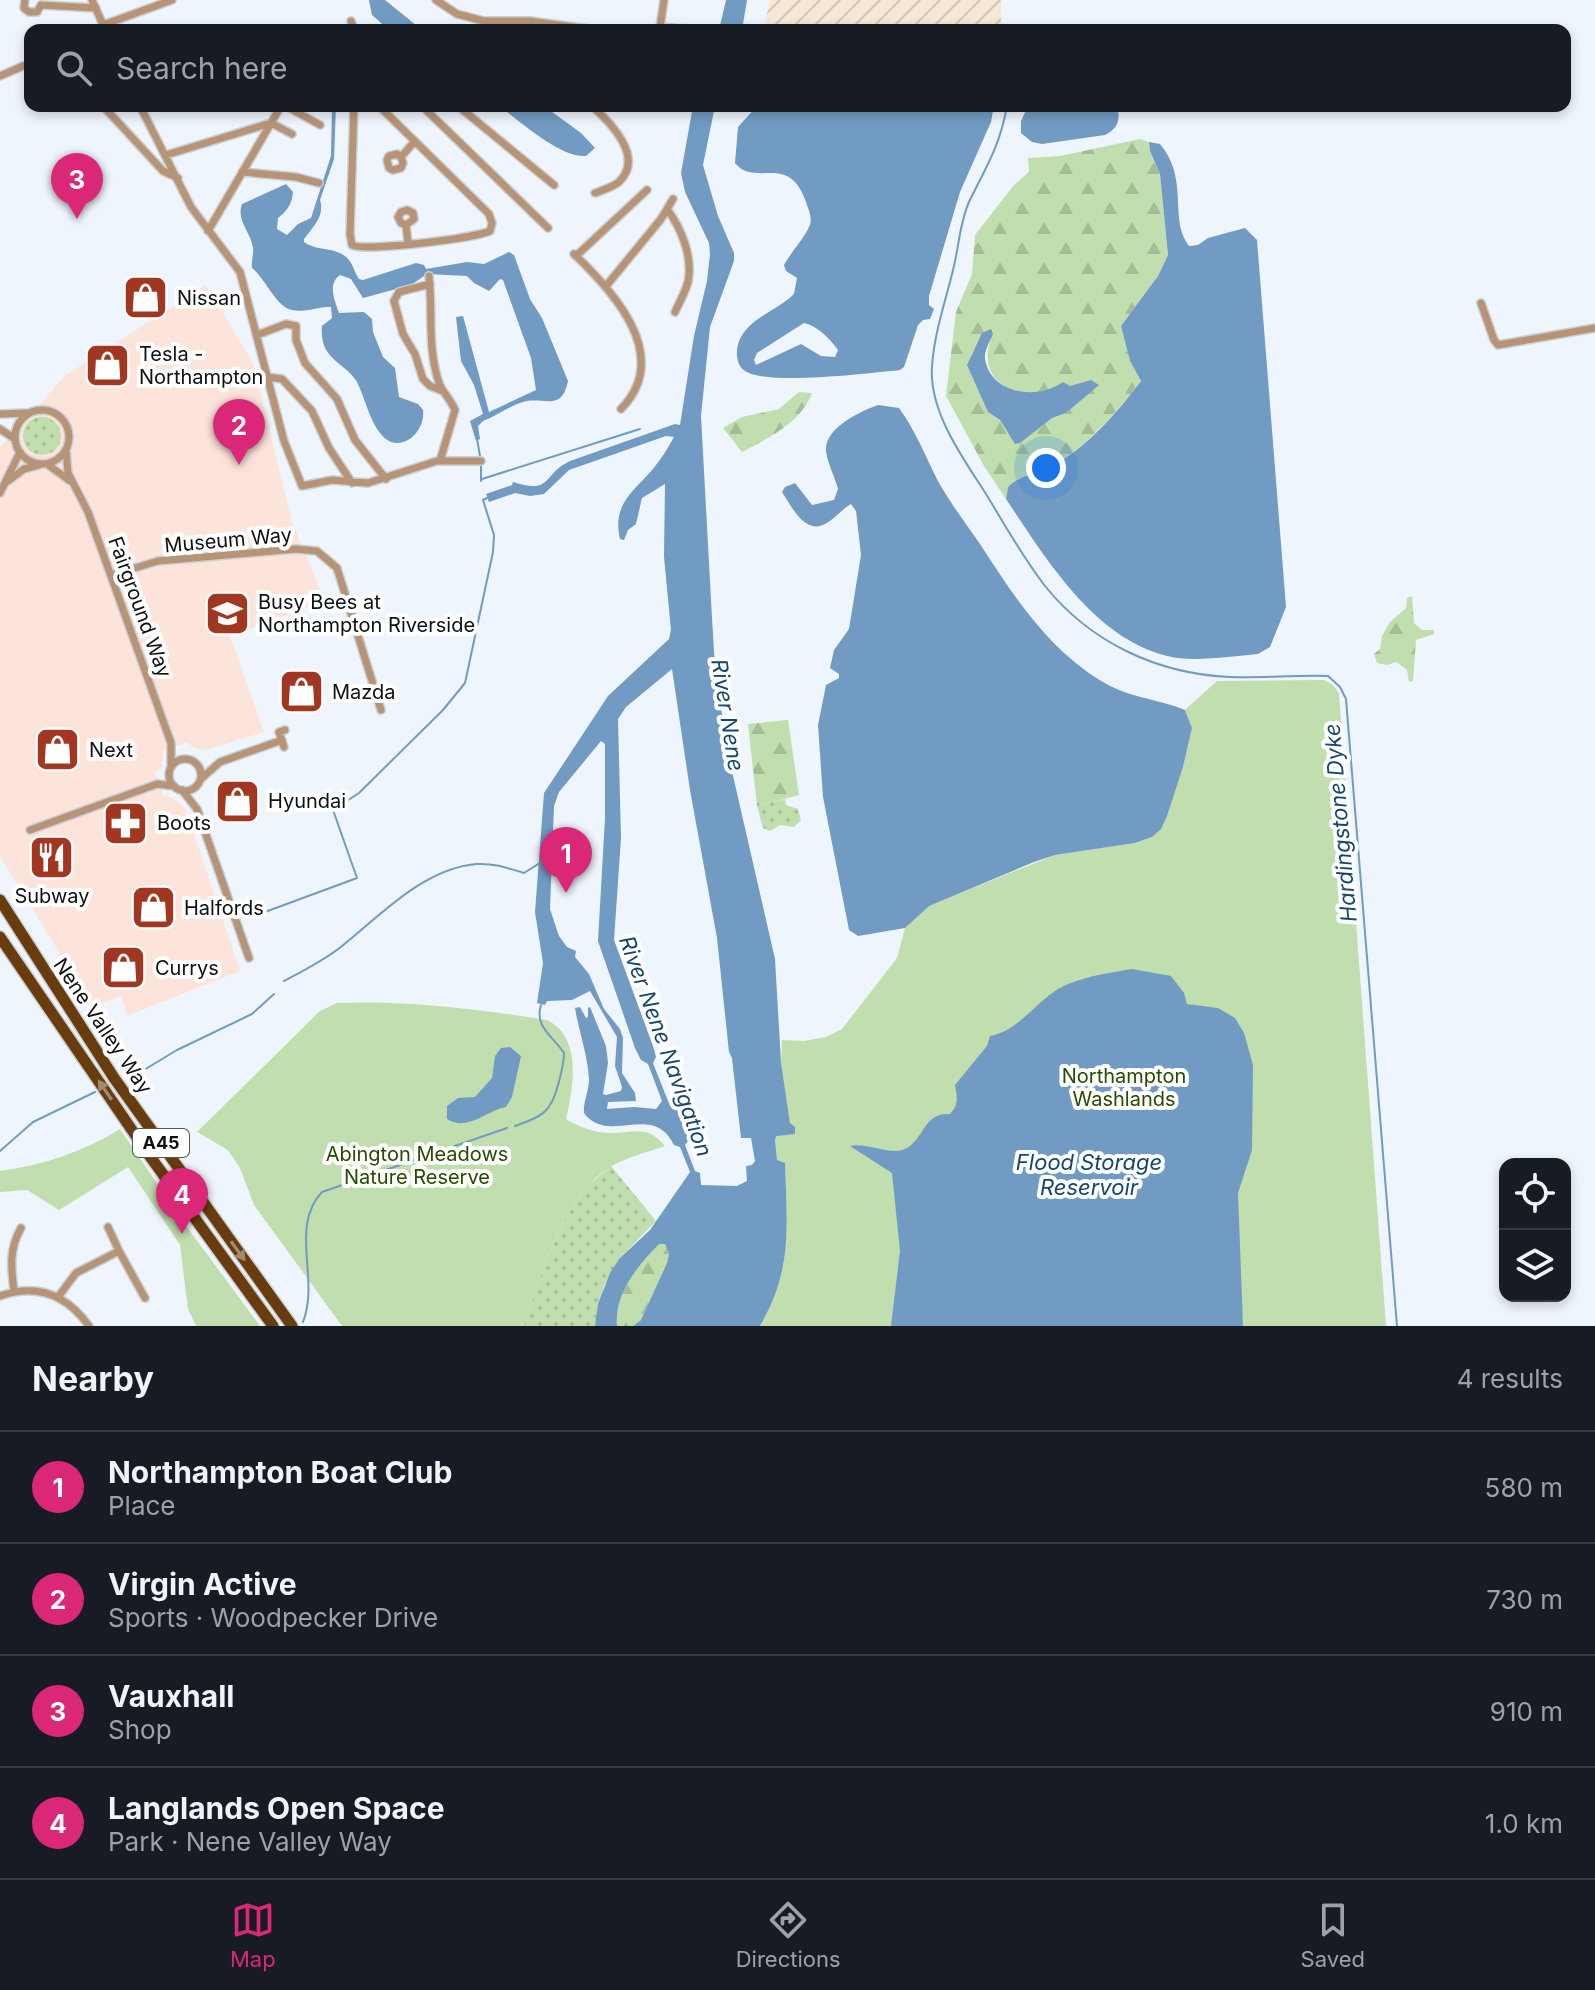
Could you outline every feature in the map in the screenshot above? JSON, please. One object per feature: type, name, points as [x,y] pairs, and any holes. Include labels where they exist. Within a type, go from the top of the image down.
[{"type":"highway","points":[[0,887],[35,957]]},
{"type":"highway","name":"Nene Valley Way","points":[[0,900],[114,1078],[292,1326]]},
{"type":"highway","name":"Nene Valley Way","points":[[0,937],[157,1166],[273,1326]]},
{"type":"street","points":[[25,0],[24,8],[32,13],[39,10],[40,2],[94,4],[102,24]]},
{"type":"street","points":[[113,24],[172,0]]},
{"type":"street","points":[[436,0],[457,14],[484,21],[552,24]]},
{"type":"street","points":[[660,24],[664,0]]},
{"type":"street","points":[[0,76],[23,66]]},
{"type":"street","points":[[109,112],[163,171],[178,178]]},
{"type":"street","points":[[143,112],[191,207],[240,272],[284,441],[302,486],[332,480],[368,483],[440,461],[481,461]]},
{"type":"street","points":[[208,231],[279,112]]},
{"type":"street","points":[[295,112],[320,125]]},
{"type":"street","points":[[354,112],[350,241],[355,248],[486,233],[492,228],[489,214],[385,112]]},
{"type":"street","points":[[428,112],[548,228]]},
{"type":"street","points":[[465,112],[554,185]]},
{"type":"street","points":[[595,193],[619,182],[628,157],[620,137],[597,112]]},
{"type":"street","points":[[166,155],[271,123],[292,134]]},
{"type":"street","points":[[401,157],[415,141]]},
{"type":"street","points":[[242,172],[296,177],[319,183]]},
{"type":"street","points":[[621,409],[638,382],[641,364],[637,339],[630,320],[607,285],[575,255],[647,190]]},
{"type":"street","points":[[607,285],[673,199]]},
{"type":"street","points":[[667,209],[678,224],[690,266],[688,284],[675,312]]},
{"type":"street","points":[[406,225],[408,243]]},
{"type":"street","points":[[440,461],[455,410],[438,378],[429,329],[430,280],[399,292],[394,301],[403,334],[415,354],[423,379],[430,386],[443,391]]},
{"type":"street","points":[[1481,303],[1498,345],[1595,328]]},
{"type":"street","points":[[257,335],[286,324],[296,326],[298,345],[305,363],[337,399],[355,440],[386,479]]},
{"type":"street","points":[[268,377],[282,379],[312,411],[329,448],[352,483]]},
{"type":"street","points":[[0,414],[47,410],[63,419],[69,434],[66,450],[68,473],[74,485]]},
{"type":"street","points":[[29,413],[17,427],[15,439],[20,452],[32,463],[44,464],[74,485]]},
{"type":"street","points":[[0,429],[15,439]]},
{"type":"street","points":[[6,483],[24,469],[56,461],[66,450]]},
{"type":"street","points":[[0,493],[20,452]]},
{"type":"street","name":"Fairground Way","points":[[74,485],[112,575],[171,743]]},
{"type":"street","name":"Museum Way","points":[[112,575],[158,561],[296,549],[317,551],[337,568],[381,710]]},
{"type":"street","points":[[30,830],[157,784],[177,761],[220,762],[283,743],[279,732],[285,730]]},
{"type":"street","points":[[171,743],[178,753],[200,767],[201,778]]},
{"type":"street","points":[[171,743],[170,769],[178,788],[197,809]]},
{"type":"street","points":[[220,762],[201,778],[196,787],[197,809],[249,958]]},
{"type":"street","points":[[157,784],[196,787]]},
{"type":"street","points":[[108,1227],[140,1294]]},
{"type":"street","points":[[14,1291],[10,1258],[21,1228]]},
{"type":"street","points":[[6,1230],[16,1236]]},
{"type":"street","points":[[58,1297],[76,1273],[119,1251]]},
{"type":"street","points":[[0,1296],[14,1291],[37,1291],[58,1297],[77,1311],[89,1326]]},
{"type":"shaded area","points":[[770,0],[1001,0],[1001,24],[765,24]]},
{"type":"shaded area","points":[[206,285],[253,363],[292,522],[325,601],[230,636],[264,732],[207,750],[194,748],[187,742],[163,751],[162,766],[155,773],[163,795],[183,805],[240,971],[127,1016],[121,996],[92,1006],[0,856],[0,447],[66,375]]},
{"type":"green space","points":[[1140,139],[1149,142],[1160,174],[1168,255],[1158,276],[1121,326],[1130,361],[1141,381],[1082,445],[1053,466],[1014,482],[1008,487],[1006,499],[946,396],[956,312],[972,274],[975,235],[1014,185],[1029,172],[1028,158],[1060,156]],"holes":[[[993,334],[989,347],[989,368],[994,377],[1010,389],[1041,393],[1091,380],[1098,385],[1066,413],[1052,418],[1028,436],[1008,434],[1000,420],[988,412],[971,355],[982,337]]]},
{"type":"green space","points":[[799,392],[812,393],[800,413],[783,428],[742,452],[723,428],[742,417],[779,409]]},
{"type":"green space","points":[[42,417],[55,423],[61,436],[55,449],[42,455],[29,449],[23,436],[29,423]]},
{"type":"green space","points":[[1412,596],[1414,623],[1422,630],[1434,630],[1434,634],[1416,640],[1413,681],[1409,682],[1407,670],[1396,662],[1387,665],[1377,663],[1374,654],[1380,649],[1382,636],[1390,622],[1406,608],[1407,598]]},
{"type":"green space","name":"Northampton Washlands","points":[[1324,680],[1339,693],[1386,1326],[760,1326],[778,1285],[786,1247],[785,1163],[777,1160],[775,1139],[790,1123],[781,1062],[782,1040],[804,1041],[826,1037],[842,1029],[897,958],[905,928],[928,906],[1055,855],[1135,843],[1152,837],[1166,816],[1183,767],[1192,728],[1185,710],[1217,681]]},
{"type":"green space","points":[[788,720],[799,795],[757,806],[748,724]]},
{"type":"green space","points":[[785,799],[786,805],[798,809],[801,820],[794,827],[780,825],[770,831],[763,828],[757,806]]},
{"type":"green space","name":"Abington Meadows Nature Reserve","points":[[337,1003],[442,1006],[547,1020],[558,1028],[571,1051],[573,1079],[566,1119],[599,1132],[646,1132],[665,1146],[612,1166],[595,1178],[581,1195],[556,1237],[524,1326],[342,1326],[254,1205],[240,1168],[228,1150],[197,1132],[320,1011]]},
{"type":"green space","points":[[120,1129],[260,1326],[196,1326],[188,1309],[180,1245],[128,1167],[59,1210],[27,1190],[0,1192],[0,1171],[62,1156]]},
{"type":"green space","points":[[611,1166],[656,1221],[620,1258],[604,1286],[595,1326],[524,1326],[548,1256],[564,1222],[586,1188]]},
{"type":"green space","points":[[658,1244],[665,1244],[669,1254],[667,1263],[641,1320],[633,1326],[617,1326],[623,1292],[635,1271]]},
{"type":"water","points":[[369,0],[385,0],[415,24],[382,24],[372,15]]},
{"type":"water","points":[[726,0],[747,0],[743,24],[720,24]]},
{"type":"water","points":[[332,112],[336,112],[334,159],[320,200],[320,216],[304,242],[344,256],[359,279],[363,280],[416,263],[424,265],[426,269],[467,262],[484,264],[509,252],[514,255],[530,299],[542,318],[568,381],[561,397],[550,401],[523,402],[483,421],[478,426],[480,439],[476,441],[470,421],[483,414],[474,385],[461,361],[456,317],[463,316],[489,412],[536,390],[531,358],[503,280],[500,279],[489,291],[467,276],[427,274],[411,285],[363,298],[351,279],[340,275],[333,288],[339,313],[364,312],[372,319],[373,332],[383,357],[395,368],[399,397],[418,404],[423,410],[420,427],[409,439],[395,443],[380,433],[357,382],[325,347],[322,326],[332,318],[331,307],[297,311],[281,304],[252,268],[252,242],[241,216],[242,204],[286,184],[293,192],[288,207],[278,218],[277,229],[287,235],[298,224],[311,218],[331,156]]},
{"type":"water","points":[[507,112],[552,112],[581,133],[595,148],[586,156],[576,155],[541,137]]},
{"type":"water","points":[[692,112],[714,112],[703,165],[718,216],[734,253],[734,261],[710,327],[701,416],[715,668],[728,754],[775,959],[781,1062],[790,1123],[795,1127],[795,1134],[777,1136],[775,1139],[777,1160],[785,1163],[786,1247],[778,1285],[760,1326],[633,1326],[641,1320],[667,1263],[669,1254],[665,1244],[659,1244],[643,1261],[623,1292],[617,1326],[595,1326],[598,1304],[610,1273],[620,1258],[650,1230],[690,1172],[680,1147],[674,1145],[665,1132],[643,1124],[605,1126],[584,1113],[588,1071],[575,1008],[580,1007],[586,1018],[590,1007],[606,1046],[608,1063],[603,1094],[621,1091],[622,1087],[615,1066],[617,1037],[590,991],[572,1000],[547,1001],[545,1005],[537,1003],[543,963],[535,912],[544,793],[608,696],[669,639],[671,630],[664,557],[665,484],[642,498],[636,524],[628,530],[624,540],[620,539],[618,527],[626,500],[656,465],[674,437],[666,436],[569,470],[544,494],[530,496],[515,493],[489,502],[486,494],[513,482],[535,486],[541,484],[570,461],[675,424],[680,425],[710,254],[709,243],[685,192],[681,173]],"holes":[[[672,669],[717,938],[741,1138],[751,1138],[755,1161],[746,1166],[747,1181],[737,1186],[701,1185],[700,1173],[695,1171],[685,1145],[689,1140],[675,1103],[668,1101],[653,1063],[656,1057],[653,1046],[614,940],[621,838],[618,719],[626,707]],[[601,741],[605,744],[605,818],[598,941],[635,1048],[641,1060],[648,1064],[662,1101],[656,1109],[607,1109],[608,1102],[636,1101],[635,1093],[622,1073],[623,1038],[620,1029],[604,1009],[589,974],[575,957],[576,951],[567,947],[559,936],[550,909],[554,806],[559,792]]]},
{"type":"water","points":[[752,112],[993,112],[960,192],[929,296],[929,305],[934,309],[930,319],[918,325],[904,367],[843,376],[796,378],[757,375],[742,368],[737,351],[746,330],[794,294],[797,278],[786,271],[784,265],[806,232],[811,218],[799,187],[791,178],[781,174],[752,173],[735,163],[738,127]],"holes":[[[804,323],[814,327],[838,350],[835,357],[821,356],[801,344],[756,365],[754,360],[757,353]]]},
{"type":"water","points":[[1025,112],[1118,112],[1119,115],[1116,127],[1105,135],[1042,144],[1032,142],[1021,133]]},
{"type":"water","points":[[1149,142],[1160,144],[1174,171],[1180,224],[1189,246],[1245,228],[1257,240],[1286,607],[1270,647],[1258,654],[1192,659],[1172,657],[1145,648],[1120,634],[1076,595],[1038,547],[1006,499],[1008,487],[1014,482],[1053,466],[1082,446],[1141,381],[1130,361],[1121,326],[1158,276],[1168,255],[1160,174]]},
{"type":"water","points":[[991,329],[993,334],[985,359],[989,371],[1006,387],[1029,392],[1053,388],[1063,382],[1070,386],[1091,380],[1099,385],[1066,413],[1052,418],[1015,444],[1000,420],[988,412],[967,365],[982,333]]},
{"type":"water","points":[[878,405],[899,408],[948,499],[1021,604],[1052,641],[1089,673],[1110,686],[1185,710],[1192,728],[1167,816],[1161,829],[1152,837],[1135,843],[1055,855],[1034,862],[929,906],[905,928],[858,936],[849,930],[823,797],[818,725],[826,685],[839,678],[839,674],[830,668],[834,650],[849,629],[861,555],[856,511],[851,504],[825,524],[811,525],[799,517],[782,492],[785,487],[795,483],[812,505],[834,500],[838,489],[826,451],[827,443],[845,422]]},
{"type":"water","name":"Flood Storage Reservoir","points":[[1132,969],[1171,976],[1184,993],[1187,1004],[1218,1008],[1235,1018],[1244,1033],[1253,1065],[1252,1150],[1238,1193],[1243,1326],[891,1326],[900,1251],[892,1173],[850,1146],[894,1151],[907,1148],[930,1121],[953,1111],[957,1101],[955,1085],[987,1046],[990,1036],[1009,1029],[1049,995],[1066,985]]},
{"type":"water","points":[[510,1047],[521,1056],[512,1097],[506,1107],[469,1122],[447,1119],[447,1106],[458,1098],[475,1097],[492,1078],[495,1056],[501,1048]]},
{"type":"waterway","name":"Hardingstone Dyke","points":[[1006,112],[996,145],[969,202],[962,226],[933,354],[936,401],[958,450],[1029,564],[1045,586],[1083,624],[1128,652],[1177,670],[1230,677],[1328,676],[1340,687],[1346,699],[1397,1326]]},
{"type":"waterway","points":[[482,479],[640,429]]},
{"type":"waterway","points":[[477,439],[480,456]]},
{"type":"waterway","points":[[481,463],[481,481]]},
{"type":"waterway","points":[[265,912],[357,878],[333,810],[359,793],[443,710],[465,683],[493,552],[494,535],[483,500],[487,498]]},
{"type":"waterway","points":[[284,981],[328,956],[404,895],[438,875],[476,864],[495,865],[524,873],[543,861]]},
{"type":"waterway","points":[[134,1076],[177,1050],[252,1014],[274,994]]},
{"type":"waterway","points":[[515,1126],[544,1113],[552,1102],[562,1069],[564,1053],[542,1025],[541,1005]]},
{"type":"waterway","points":[[0,1151],[33,1122],[95,1092]]},
{"type":"waterway","points":[[303,1322],[308,1288],[308,1221],[312,1206],[322,1192],[507,1128]]},
{"type":"place","name":"Vauxhall","points":[[77,219]]},
{"type":"place","name":"Nissan","points":[[146,298]]},
{"type":"place","name":"Tesla - Northampton","points":[[108,366]]},
{"type":"place","name":"Virgin Active","points":[[239,465]]},
{"type":"place","name":"Busy Bees at Northampton Riverside","points":[[227,614]]},
{"type":"place","name":"Mazda","points":[[301,692]]},
{"type":"place","name":"Next","points":[[58,750]]},
{"type":"place","name":"Hyundai","points":[[237,801]]},
{"type":"place","name":"Boots","points":[[126,823]]},
{"type":"place","name":"Subway","points":[[52,857]]},
{"type":"place","name":"Northampton Boat Club","points":[[566,893]]},
{"type":"place","name":"Halfords","points":[[153,908]]},
{"type":"place","name":"Currys","points":[[124,968]]},
{"type":"place","name":"Langlands Open Space","points":[[182,1234]]},
{"type":"water label","name":"River Nene","points":[[728,715]]},
{"type":"water label","name":"River Nene Navigation","points":[[666,1046]]}]
